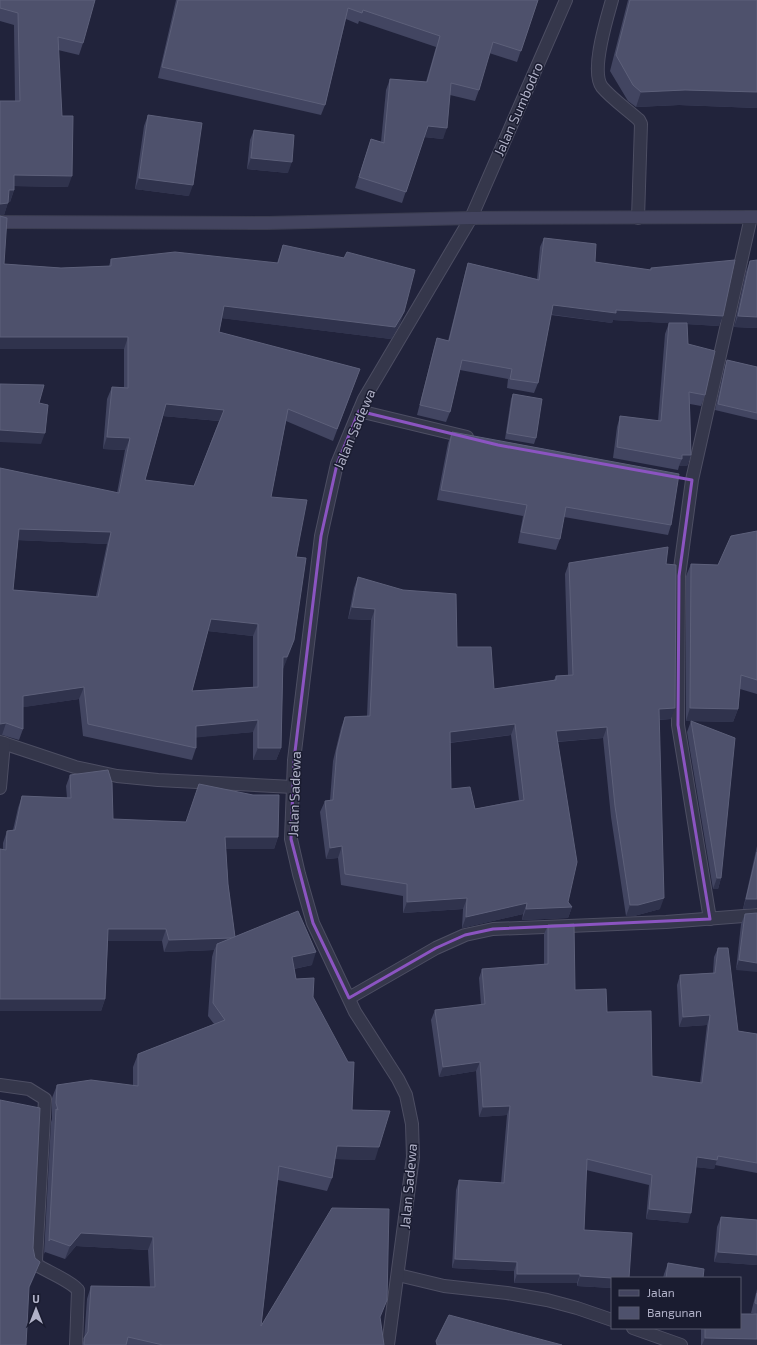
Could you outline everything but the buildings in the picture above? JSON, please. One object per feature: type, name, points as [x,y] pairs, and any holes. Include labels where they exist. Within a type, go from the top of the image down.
[{"type":"main road","points":[[0,222],[268,223],[471,218],[754,217]]},
{"type":"street","name":"Jalan Sumbodro","points":[[454,246],[471,218],[566,0]]},
{"type":"street","points":[[612,0],[600,50],[599,78],[601,86],[639,120],[641,124],[642,133],[638,218]]},
{"type":"street","points":[[710,919],[678,725],[679,576],[692,480],[754,217]]},
{"type":"street","name":"Jalan Sadewa","points":[[388,1345],[413,1157],[412,1124],[406,1095],[398,1079],[356,1012],[313,923],[291,839],[294,760],[321,536],[337,464],[364,399],[454,246]]},
{"type":"street","points":[[359,411],[475,439]]},
{"type":"street","points":[[677,477],[692,480]]},
{"type":"street","points":[[0,788],[2,743],[75,767],[117,776],[158,780],[293,787]]},
{"type":"street","points":[[349,998],[398,972],[436,948],[465,935],[493,929],[710,919],[757,915]]},
{"type":"street","points":[[0,1085],[29,1089],[45,1099],[36,1260],[37,1265],[73,1284],[78,1290],[76,1345]]},
{"type":"street","points":[[398,1275],[444,1286],[507,1293],[547,1300],[611,1320]]},
{"type":"street","points":[[636,1329],[680,1345]]},
{"type":"highlighted area","points":[[359,411],[498,445],[692,480],[679,576],[678,725],[710,919],[493,929],[465,935],[436,948],[349,998],[313,923],[291,839],[294,760],[321,536],[337,464]]}]
